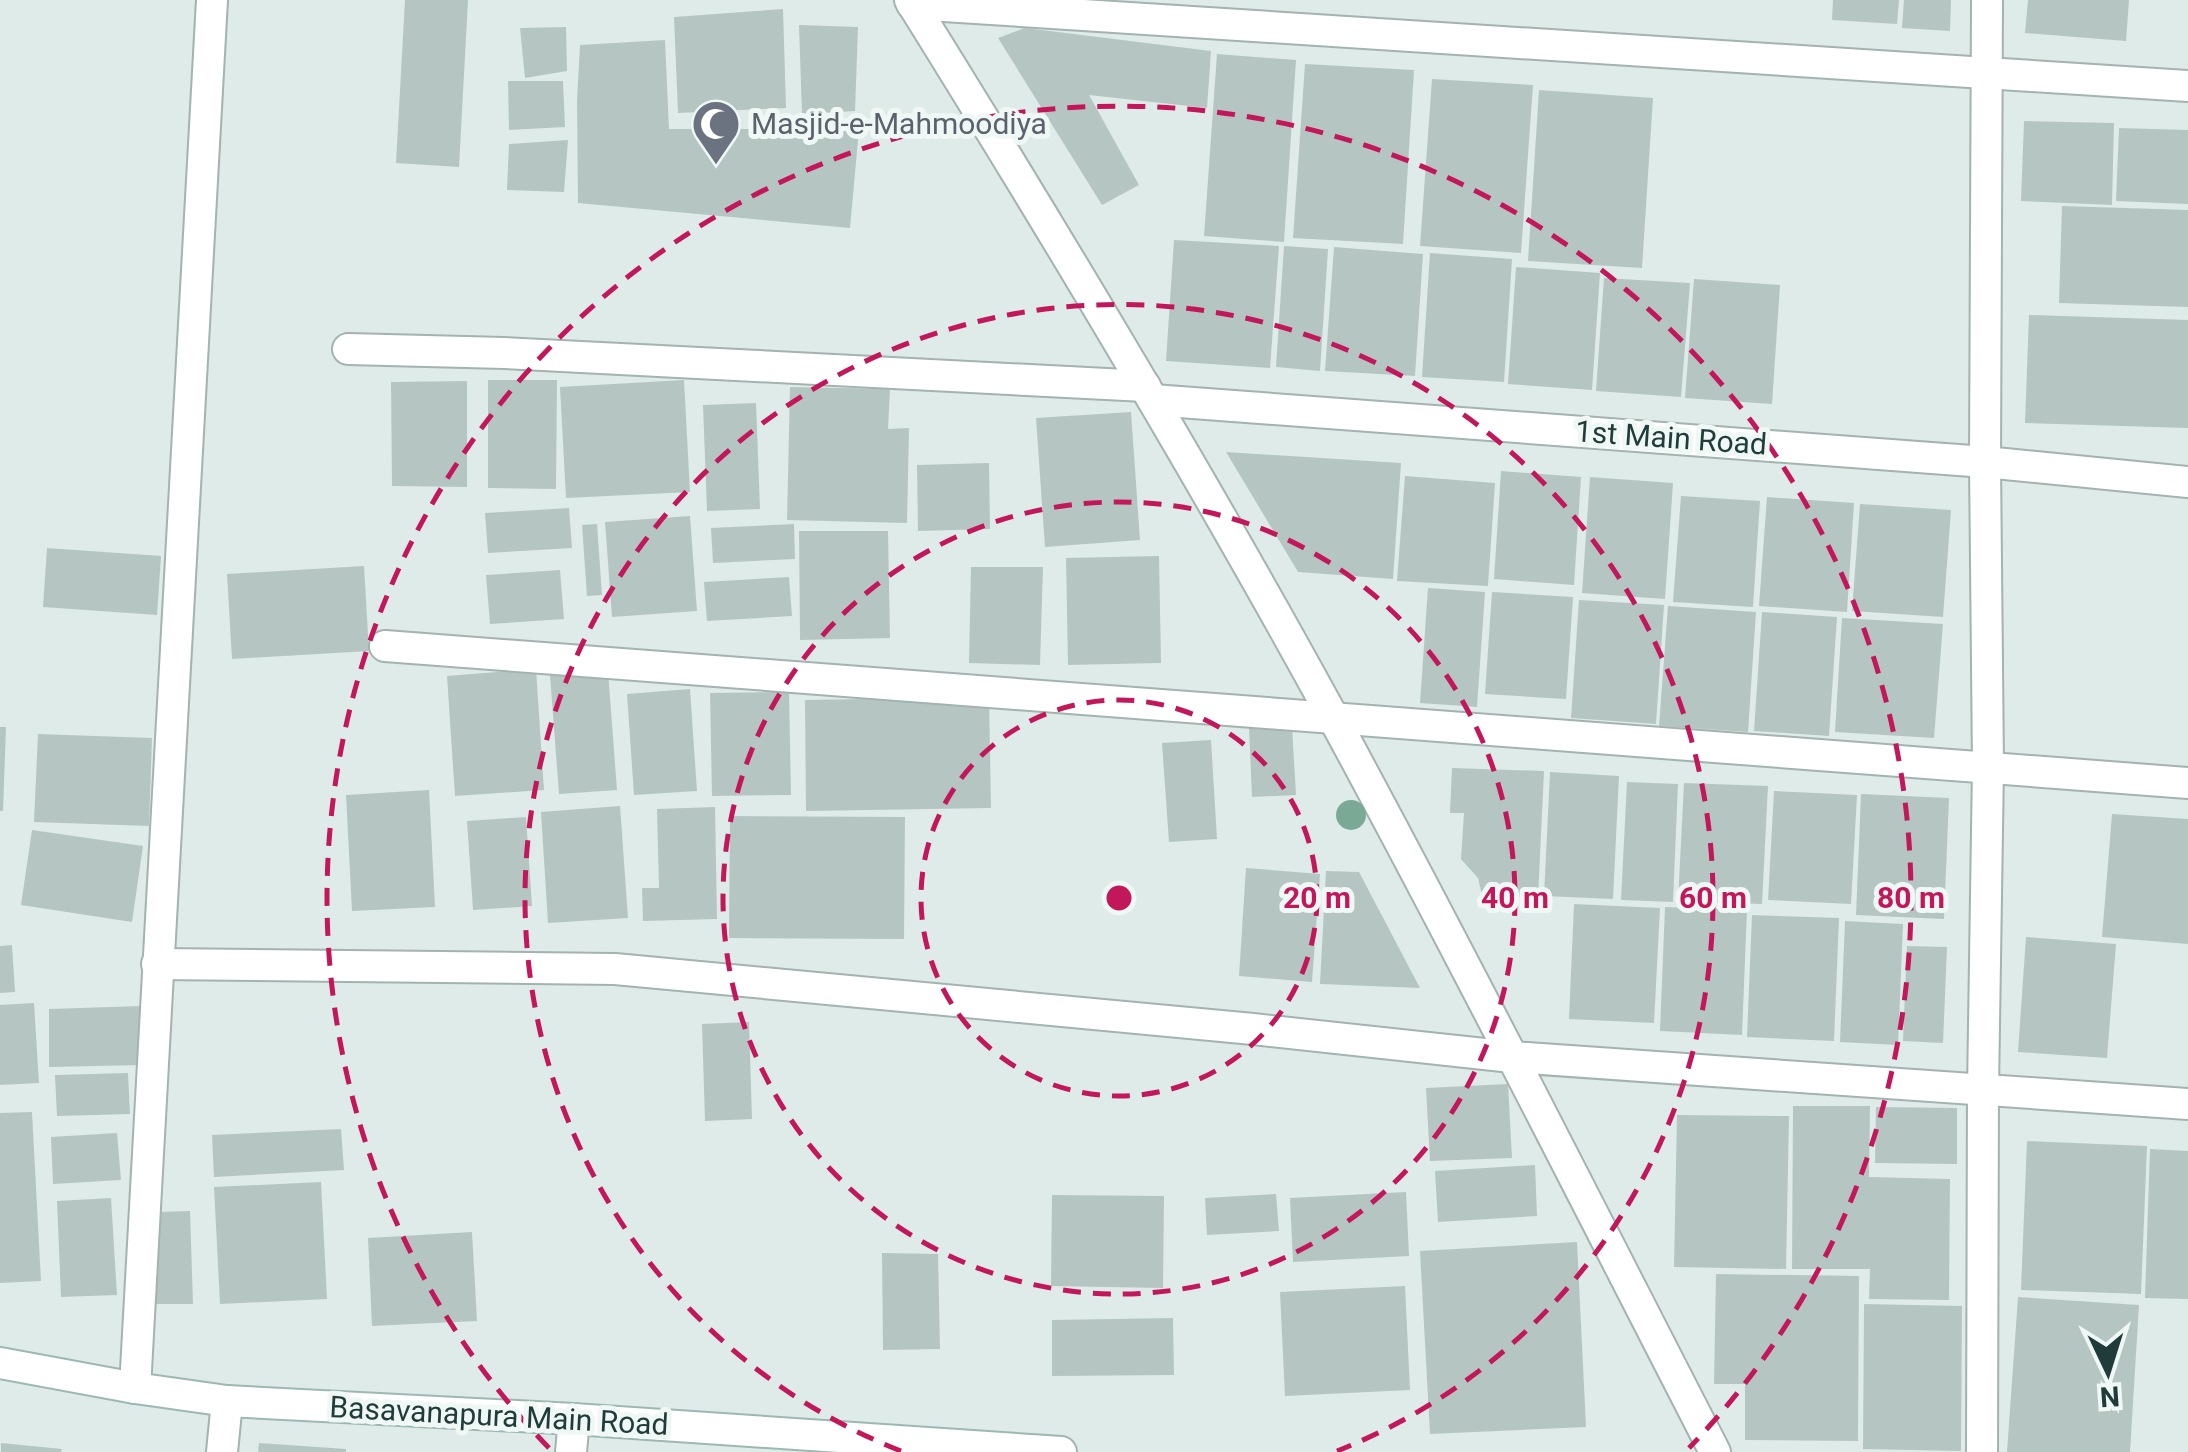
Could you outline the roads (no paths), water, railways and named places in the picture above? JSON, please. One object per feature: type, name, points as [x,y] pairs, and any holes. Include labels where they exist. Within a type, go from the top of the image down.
[{"type":"street","points":[[135,1388],[212,0]]},
{"type":"street","points":[[1982,1452],[1988,766],[1987,0]]},
{"type":"street","points":[[911,2],[2188,86]]},
{"type":"street","points":[[911,2],[1149,393],[1332,717],[1715,1452]]},
{"type":"street","name":"1st Main Road","points":[[348,349],[504,353],[1149,393],[2188,482]]},
{"type":"street","points":[[385,646],[2188,782]]},
{"type":"street","points":[[157,964],[615,969],[1512,1056],[2188,1104]]},
{"type":"street","name":"Basavanapura Main Road","points":[[0,1363],[226,1401],[574,1418],[902,1446],[1061,1452]]},
{"type":"street","points":[[222,1452],[226,1401]]},
{"type":"street","points":[[571,1452],[574,1418]]},
{"type":"place","name":"Masjid-e-Mahmoodiya","points":[[716,166]]}]
